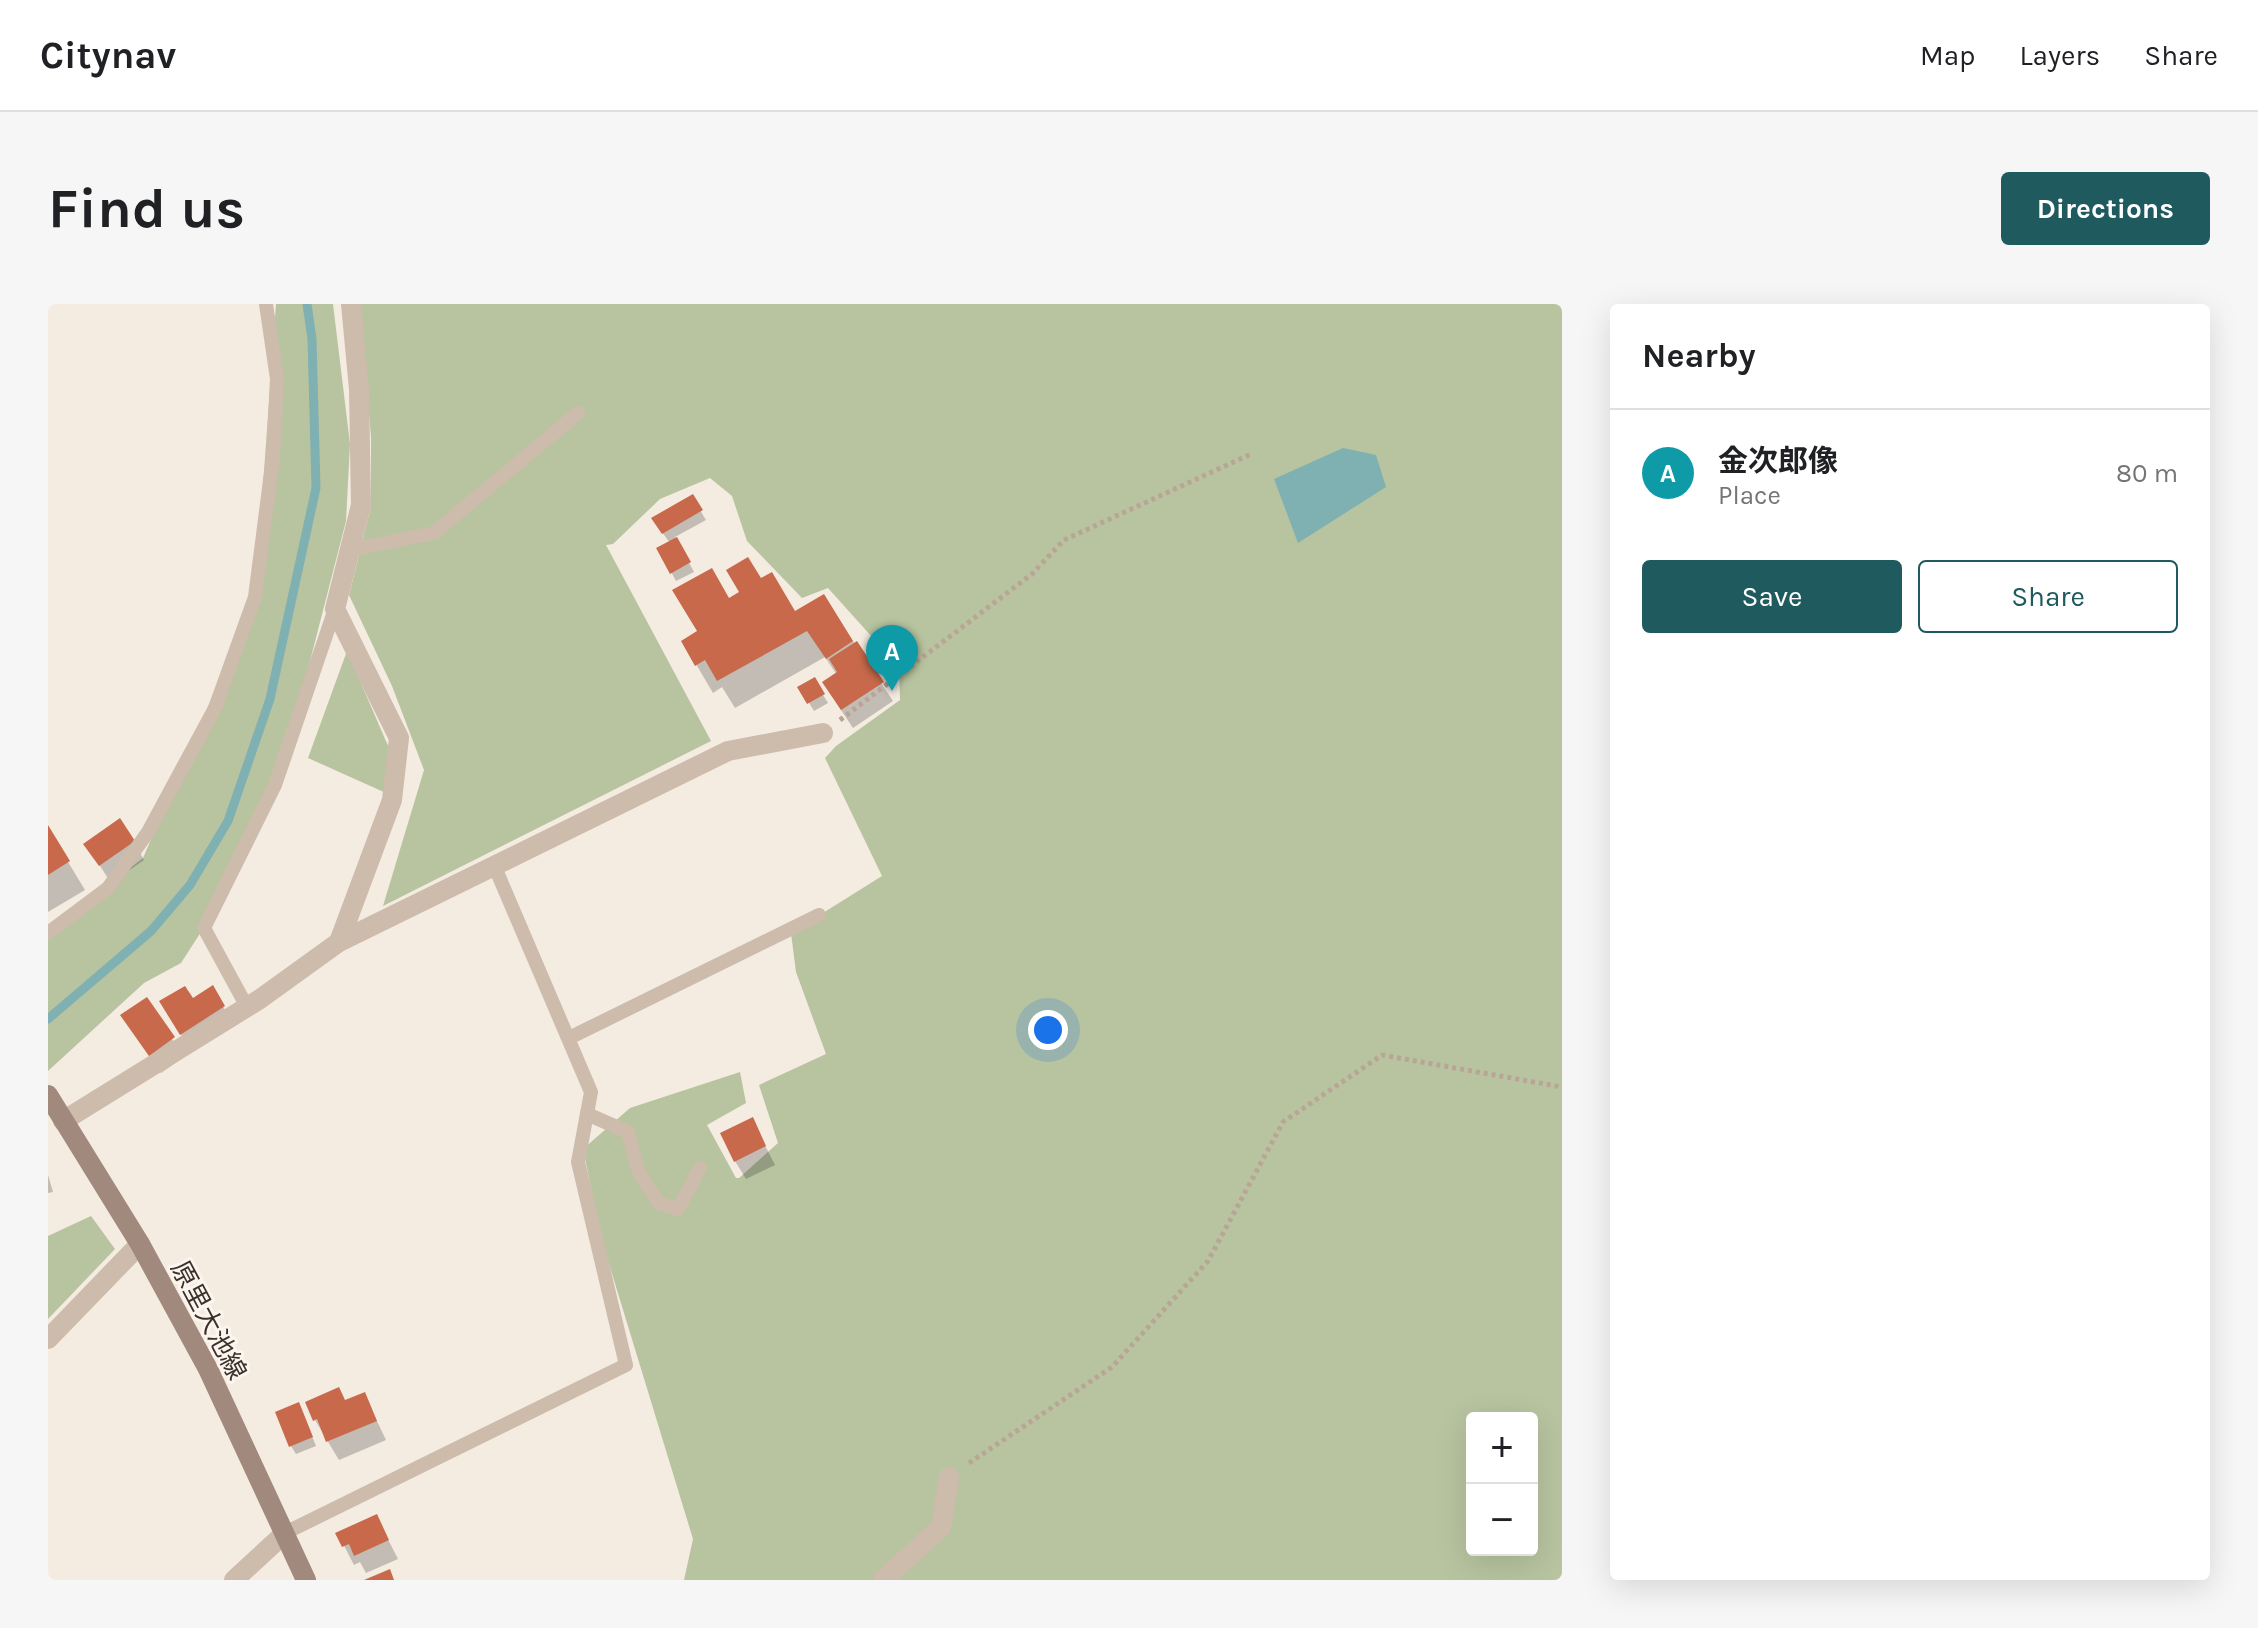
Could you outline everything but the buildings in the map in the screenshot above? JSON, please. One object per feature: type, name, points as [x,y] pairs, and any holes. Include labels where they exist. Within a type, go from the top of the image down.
[{"type":"main road","name":"原里大池線","points":[[48,1095],[140,1244],[208,1369],[306,1580]]},
{"type":"street","points":[[339,942],[392,800],[399,738],[335,609],[361,505],[359,389],[351,304]]},
{"type":"street","points":[[63,1121],[247,1007],[339,942],[728,751],[823,733]]},
{"type":"street","points":[[48,1339],[140,1244]]},
{"type":"street","points":[[883,1580],[941,1527],[949,1477]]},
{"type":"street","points":[[234,1580],[285,1533]]},
{"type":"lane","points":[[48,933],[108,888],[148,832],[215,708],[255,597],[273,457],[277,379],[266,304]]},
{"type":"lane","points":[[350,550],[434,533],[578,413]]},
{"type":"lane","points":[[247,1007],[204,928],[275,785],[335,609]]},
{"type":"lane","points":[[285,1533],[626,1365],[578,1162],[591,1092],[494,865]]},
{"type":"lane","points":[[569,1038],[819,915]]},
{"type":"lane","points":[[587,1114],[628,1132],[639,1173],[659,1203],[678,1209],[700,1168]]},
{"type":"path","points":[[823,733],[1032,574],[1064,540],[1251,454]]},
{"type":"path","points":[[949,1477],[1112,1367],[1208,1261],[1283,1122],[1382,1055],[1562,1087]]},
{"type":"green space","points":[[276,304],[333,304],[350,444],[346,521],[281,774],[230,887],[181,963],[144,983],[48,1071],[48,932],[143,858],[255,597]]},
{"type":"green space","points":[[359,304],[1562,304],[1562,1580],[684,1580],[693,1539],[602,1241],[583,1149],[630,1108],[740,1072],[746,1103],[707,1125],[736,1178],[778,1143],[759,1085],[826,1054],[796,972],[791,933],[882,876],[825,758],[836,746],[900,700],[899,667],[828,588],[802,598],[747,541],[732,496],[710,478],[660,499],[613,544],[606,545],[711,741],[383,906],[424,770],[392,686],[349,595],[371,506],[371,437]]},
{"type":"green space","points":[[347,651],[392,755],[386,793],[308,758]]},
{"type":"green space","points":[[91,1216],[115,1249],[48,1319],[48,1236]]},
{"type":"water","points":[[1343,448],[1376,455],[1386,487],[1298,543],[1274,479]]},
{"type":"waterway","points":[[48,1019],[151,931],[190,885],[228,821],[270,699],[316,488],[312,339],[307,304]]},
{"type":"place","name":"金次郎像","points":[[892,691]]}]
